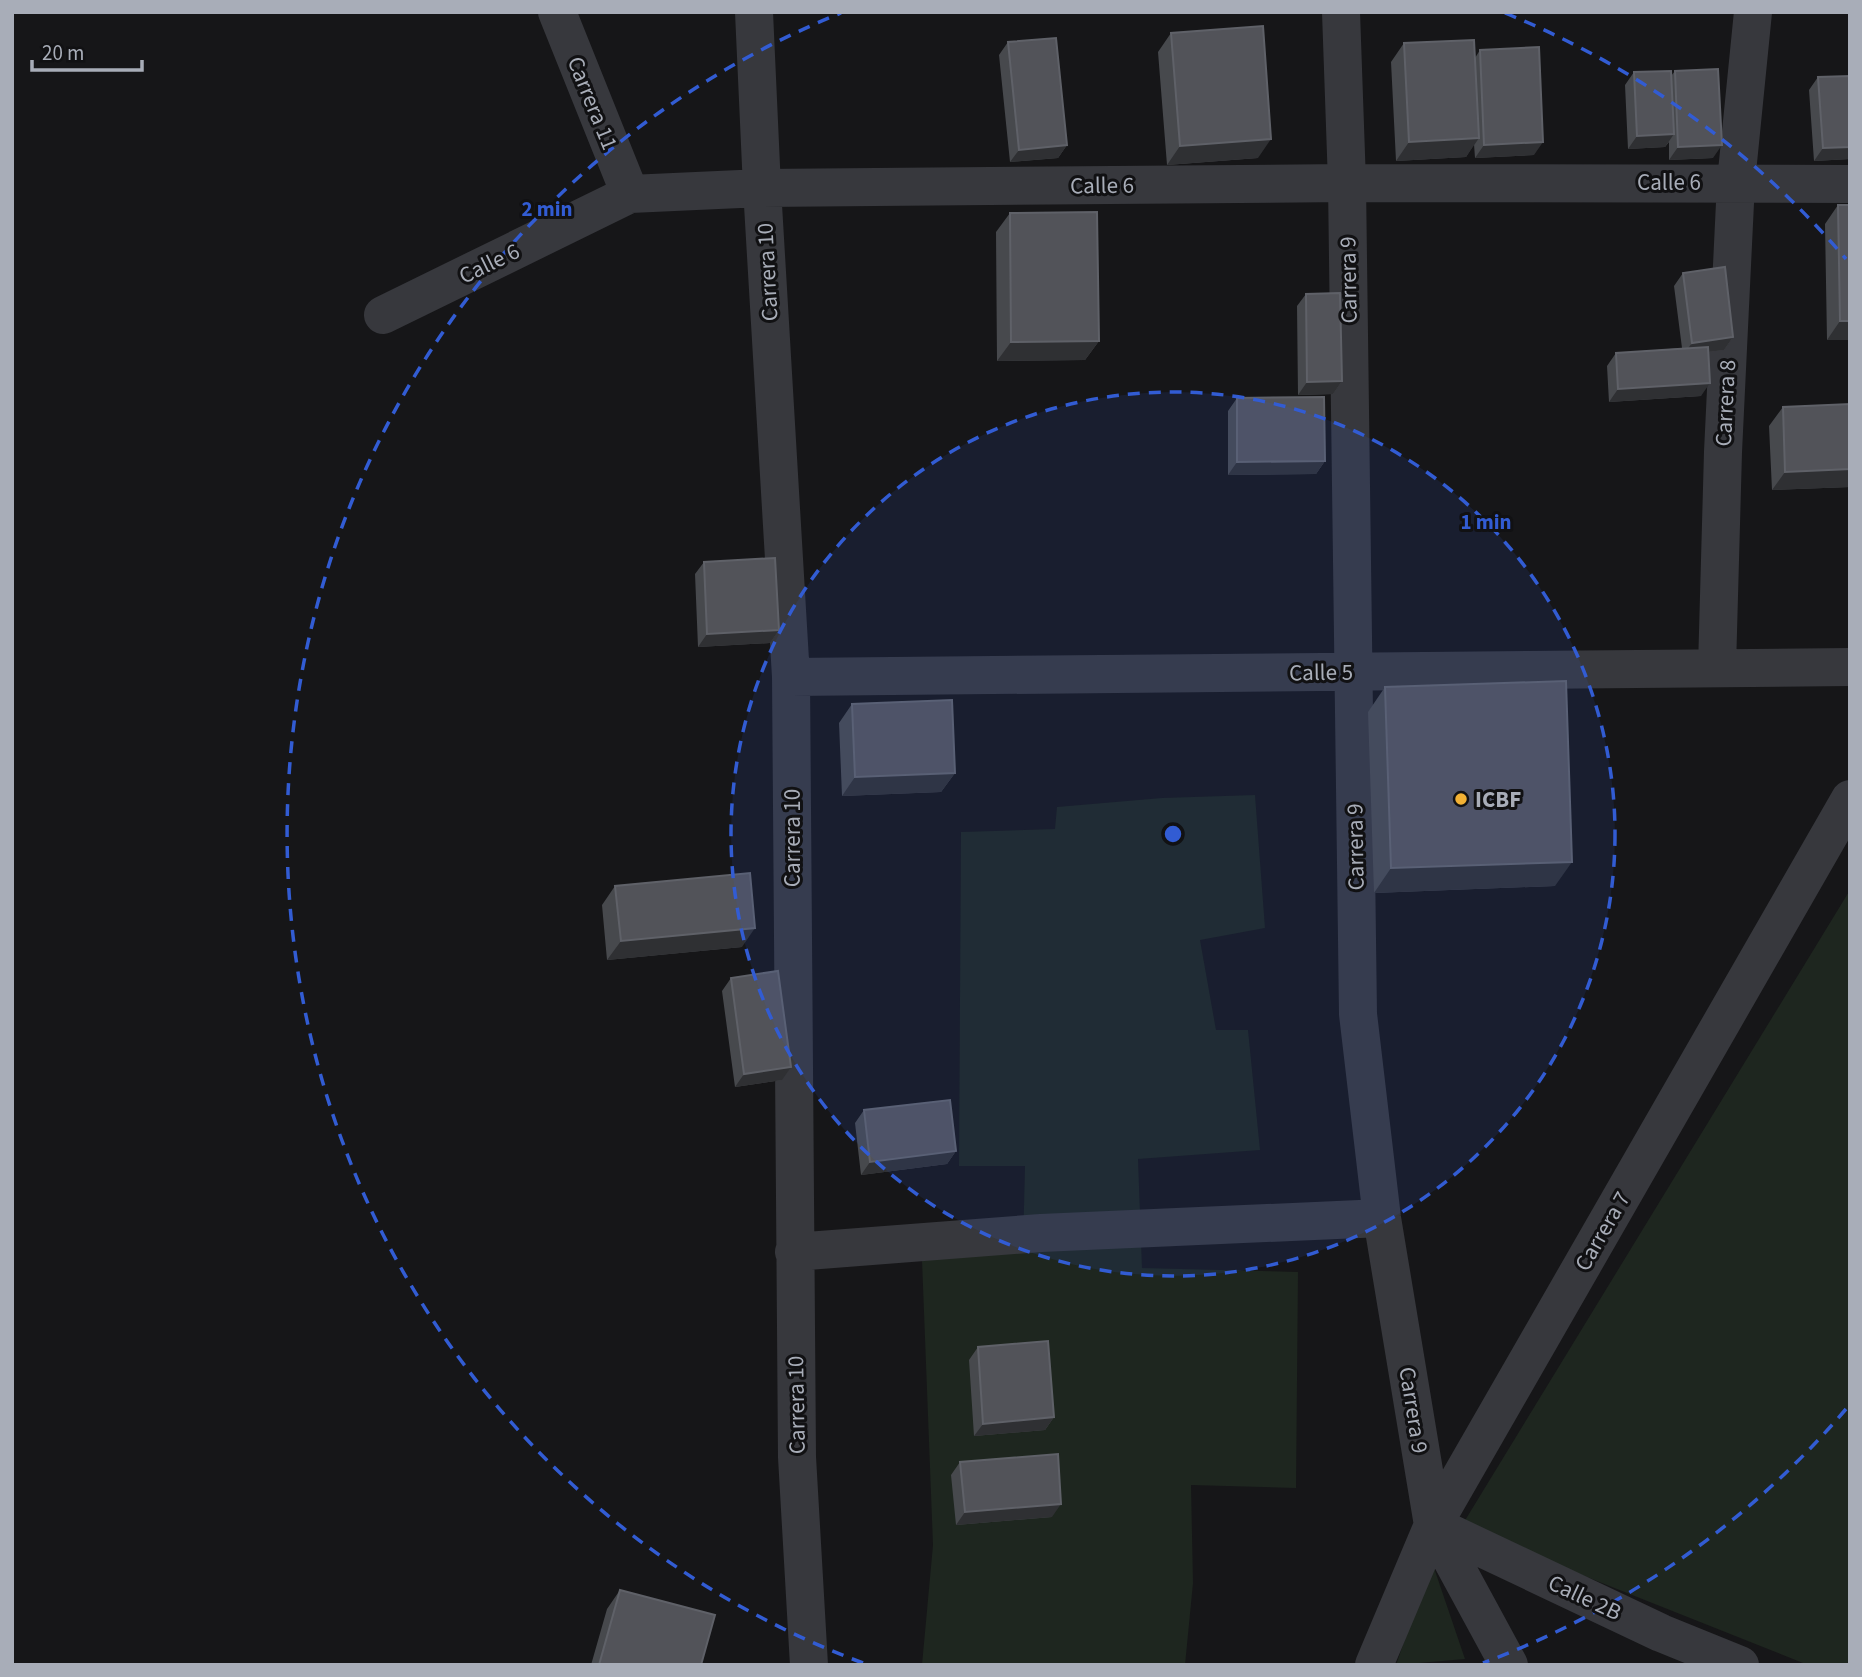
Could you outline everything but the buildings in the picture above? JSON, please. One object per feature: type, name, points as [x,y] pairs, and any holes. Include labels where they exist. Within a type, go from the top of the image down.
[{"type":"street","name":"Carrera 11","points":[[557,12],[630,194]]},
{"type":"street","name":"Carrera 10","points":[[754,12],[791,677],[797,1457],[809,1665]]},
{"type":"street","name":"Carrera 9","points":[[1341,12],[1347,183],[1358,1013],[1382,1218],[1433,1525]]},
{"type":"street","name":"Carrera 8","points":[[1717,668],[1723,452],[1736,182],[1753,12]]},
{"type":"street","name":"Calle 6","points":[[383,315],[630,194],[762,188],[1347,183],[1850,184]]},
{"type":"street","name":"Calle 5","points":[[791,677],[1850,667]]},
{"type":"street","name":"Carrera 7","points":[[1433,1525],[1850,799]]},
{"type":"street","points":[[794,1252],[1041,1233],[1382,1218]]},
{"type":"street","points":[[1433,1525],[1507,1664]]},
{"type":"street","points":[[1374,1665],[1433,1525]]},
{"type":"street","name":"Calle 2B","points":[[1433,1525],[1661,1633],[1740,1665]]},
{"type":"shaded area","points":[[1255,795],[1265,928],[1200,940],[1216,1030],[1248,1030],[1260,1150],[1138,1159],[1142,1268],[1298,1272],[1296,1488],[1191,1485],[1193,1583],[1185,1665],[922,1665],[933,1545],[922,1260],[1023,1246],[1025,1166],[959,1166],[961,832],[1055,829],[1057,807],[1162,798]]},
{"type":"shaded area","points":[[1850,890],[1850,1665],[1808,1665],[1461,1527]]},
{"type":"shaded area","points":[[1432,1562],[1465,1659],[1396,1665]]},
{"type":"place","name":"ICBF","points":[[1461,799]]}]
